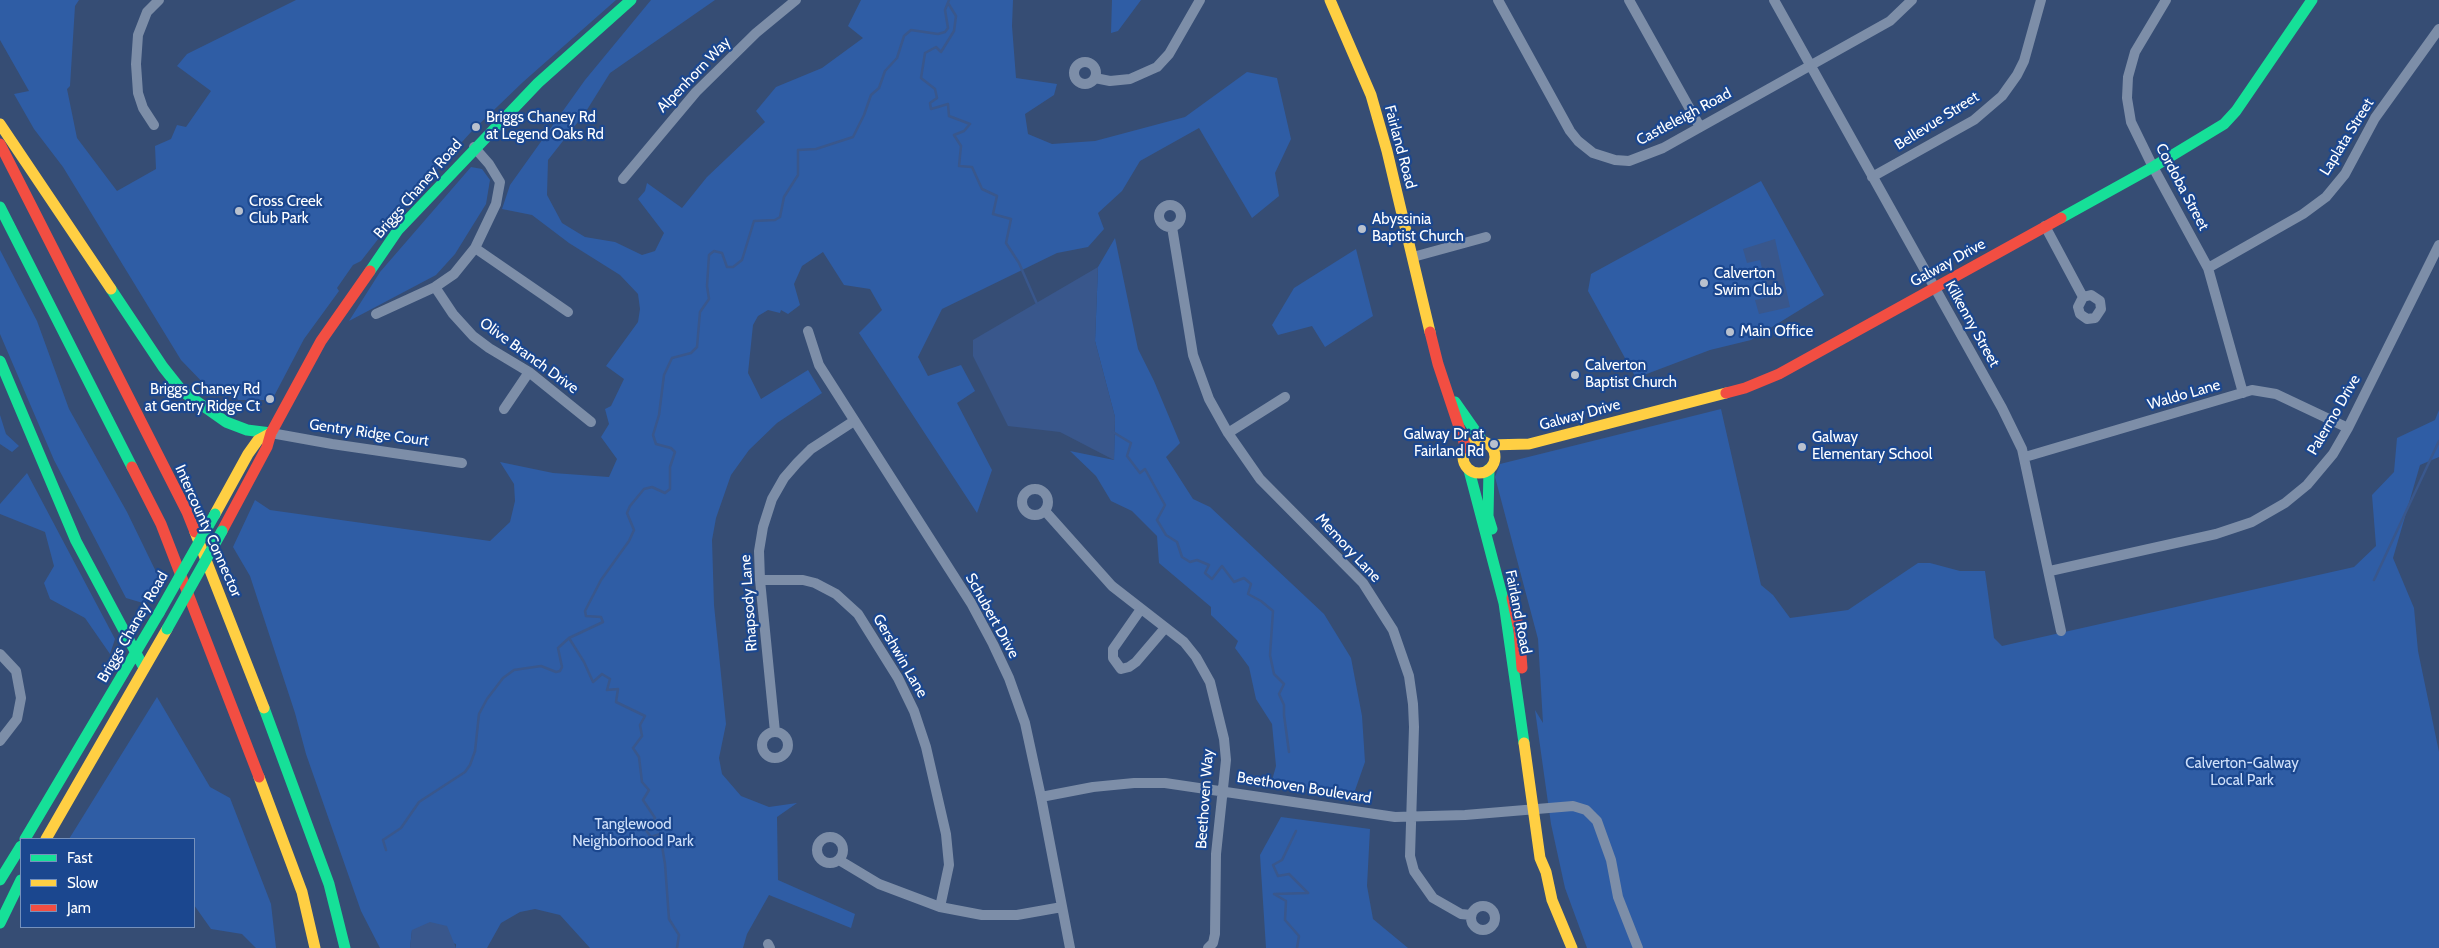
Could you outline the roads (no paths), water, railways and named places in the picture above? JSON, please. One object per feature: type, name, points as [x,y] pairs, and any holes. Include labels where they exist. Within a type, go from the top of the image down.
[{"type":"main road","name":"Briggs Chaney Road","points":[[47,838],[222,531],[267,447],[271,433],[321,341],[398,230],[474,147],[538,83],[632,0]]},
{"type":"main road","name":"Fairland Road","points":[[1330,0],[1371,95],[1413,257],[1438,364],[1466,448]]},
{"type":"main road","name":"Galway Drive","points":[[1486,443],[1529,444],[1745,388],[1779,374],[2152,167],[2224,124],[2236,111],[2312,0]]},
{"type":"main road","points":[[0,124],[163,366],[182,390],[226,422],[247,430],[271,433]]},
{"type":"main road","name":"Intercounty Connector","points":[[0,144],[187,512],[248,664],[329,884],[345,948]]},
{"type":"main road","points":[[0,207],[161,524],[221,674],[302,892],[315,948]]},
{"type":"main road","points":[[0,361],[76,542],[144,668]]},
{"type":"main road","name":"Fairland Road","points":[[1448,394],[1486,443]]},
{"type":"main road","name":"Briggs Chaney Road","points":[[26,838],[159,613],[248,454],[258,440],[271,433]]},
{"type":"main road","points":[[1472,442],[1486,443],[1494,451],[1492,465],[1480,474],[1469,470],[1463,460],[1466,448],[1472,442]]},
{"type":"main road","name":"Galway Drive","points":[[1492,465],[1529,444]]},
{"type":"main road","name":"Fairland Road","points":[[1492,465],[1487,485],[1488,516],[1519,630],[1532,750],[1528,762]]},
{"type":"main road","name":"Fairland Road","points":[[1469,470],[1481,522],[1504,603],[1524,754],[1528,762],[1540,858],[1546,872],[1552,900],[1572,948]]},
{"type":"main road","points":[[0,923],[20,882],[1,876],[20,848]]},
{"type":"main road","name":"Fairland Road","points":[[1540,858],[1536,870],[1542,898],[1563,948]]},
{"type":"street","points":[[154,125],[143,108],[138,93],[136,64],[138,36],[147,12],[159,0]]},
{"type":"street","name":"Alpenhorn Way","points":[[622,179],[696,92],[756,33],[796,0]]},
{"type":"street","points":[[1095,78],[1110,81],[1130,79],[1157,67],[1170,54],[1200,0]]},
{"type":"street","name":"Castleleigh Road","points":[[1498,0],[1570,131],[1578,141],[1594,153],[1615,160],[1635,159],[1663,148],[1890,21],[1912,0]]},
{"type":"street","points":[[1629,0],[1700,127]]},
{"type":"street","name":"Kilkenny Street","points":[[1774,0],[2002,408],[2025,458],[2061,631]]},
{"type":"street","name":"Bellevue Street","points":[[1872,177],[1974,120],[2002,96],[2018,75],[2024,61],[2041,0]]},
{"type":"street","name":"Cordoba Street","points":[[2166,0],[2135,52],[2128,77],[2127,98],[2131,122],[2152,167],[2208,268],[2243,393]]},
{"type":"street","name":"Laplata Street","points":[[2208,268],[2303,214],[2326,197],[2345,174],[2375,118],[2439,29]]},
{"type":"street","points":[[376,314],[435,287],[454,274],[475,248],[496,204],[500,182],[489,164],[474,147]]},
{"type":"street","points":[[2045,226],[2083,297]]},
{"type":"street","name":"Memory Lane","points":[[1172,227],[1193,354],[1210,400],[1228,433],[1260,478],[1363,583],[1393,630],[1409,676],[1413,704],[1410,856],[1414,872],[1433,898],[1446,907],[1461,914],[1471,916]]},
{"type":"street","points":[[1413,257],[1486,237]]},
{"type":"street","name":"Palermo Drive","points":[[2050,571],[2216,534],[2252,522],[2285,503],[2307,485],[2333,454],[2348,428],[2439,245]]},
{"type":"street","points":[[475,248],[568,312]]},
{"type":"street","name":"Olive Branch Drive","points":[[435,287],[454,314],[473,336],[529,372],[591,422]]},
{"type":"street","name":"Schubert Drive","points":[[808,331],[819,365],[994,644],[1025,723],[1042,797],[1070,948]]},
{"type":"street","points":[[504,409],[529,372]]},
{"type":"street","name":"Waldo Lane","points":[[2025,458],[2252,390],[2276,394],[2348,428]]},
{"type":"street","points":[[1228,433],[1285,398]]},
{"type":"street","name":"Rhapsody Lane","points":[[775,732],[760,580],[759,551],[763,527],[772,499],[784,478],[811,450],[854,421]]},
{"type":"street","name":"Gentry Ridge Court","points":[[271,433],[332,444],[462,462]]},
{"type":"street","name":"Beethoven Way","points":[[1045,511],[1112,586],[1184,642],[1196,657],[1210,682],[1224,739],[1226,760],[1216,854],[1215,934],[1213,943],[1208,948]]},
{"type":"street","name":"Gershwin Lane","points":[[760,580],[803,580],[815,583],[836,594],[858,614],[898,678],[914,711],[926,747],[946,834],[949,865],[940,907]]},
{"type":"street","points":[[1141,610],[1113,649],[1112,658],[1122,669],[1129,668],[1136,662],[1165,628]]},
{"type":"street","points":[[0,654],[16,671],[21,698],[17,719],[0,741]]},
{"type":"street","name":"Beethoven Boulevard","points":[[1042,797],[1093,787],[1134,783],[1165,783],[1223,790],[1286,802],[1411,817],[1465,815],[1573,806],[1586,810],[1597,820],[1611,860],[1618,897],[1638,948]]},
{"type":"street","points":[[839,860],[879,884],[940,907],[982,914],[1017,915],[1062,907]]},
{"type":"waterway","points":[[386,850],[383,840],[401,828],[419,802],[465,772],[470,765],[475,751],[479,714],[487,699],[503,678],[514,670],[541,666],[556,672],[560,671],[562,667],[558,648],[569,638],[603,622],[601,617],[586,616],[585,611],[601,580],[629,541],[634,530],[627,513],[630,506],[644,489],[652,487],[665,493],[670,489],[670,467],[675,452],[671,448],[656,444],[653,435],[659,415],[664,375],[672,358],[691,353],[697,347],[700,312],[709,299],[707,286],[709,255],[714,251],[722,253],[727,267],[733,267],[742,260],[754,221],[775,220],[780,217],[784,197],[798,175],[798,150],[816,149],[853,137],[871,95],[879,88],[885,71],[897,58],[904,36],[911,30],[938,34],[945,32],[948,28],[945,10],[949,0]]},
{"type":"waterway","points":[[948,3],[956,16],[954,31],[941,52],[936,47],[925,53],[921,78],[935,89],[937,98],[930,103],[931,109],[948,104],[949,116],[970,124],[964,131],[954,135],[961,146],[959,166],[972,167],[982,189],[997,196],[993,214],[1011,219],[1006,243],[1019,263],[1037,304]]},
{"type":"waterway","points":[[1113,432],[1131,443],[1127,456],[1140,473],[1145,469],[1165,505],[1157,520],[1166,535],[1177,542],[1182,557],[1190,562],[1197,560],[1209,565],[1205,573],[1212,579],[1222,566],[1234,582],[1244,578],[1251,584],[1248,594],[1261,601],[1273,611],[1270,655],[1274,674],[1284,684],[1279,694],[1284,705],[1289,752]]},
{"type":"waterway","points":[[2374,580],[2439,441]]},
{"type":"waterway","points":[[569,638],[584,662],[593,682],[602,674],[610,679],[607,690],[618,689],[616,702],[645,716],[640,725],[642,736],[633,748],[639,757],[642,782],[649,790],[643,800],[655,818],[645,829],[651,837],[660,834],[665,864],[669,919],[679,935],[677,948]]},
{"type":"waterway","points":[[1296,831],[1282,860],[1273,865],[1278,876],[1289,874],[1308,893],[1274,894],[1286,901],[1285,920],[1299,936],[1297,948]]},
{"type":"place","name":"Briggs Chaney Rd at Legend Oaks Rd","points":[[476,127]]},
{"type":"place","name":"Cross Creek Club Park","points":[[239,211]]},
{"type":"place","name":"Abyssinia Baptist Church","points":[[1362,229]]},
{"type":"place","name":"Calverton Swim Club","points":[[1704,283]]},
{"type":"place","name":"Main Office","points":[[1730,332]]},
{"type":"place","name":"Calverton Baptist Church","points":[[1575,375]]},
{"type":"place","name":"Briggs Chaney Rd at Gentry Ridge Ct","points":[[270,399]]},
{"type":"place","name":"Galway Dr at Fairland Rd","points":[[1494,444]]},
{"type":"place","name":"Galway Elementary School","points":[[1802,447]]},
{"type":"park label","name":"Calverton-Galway Local Park","points":[[2242,772]]},
{"type":"park label","name":"Tanglewood Neighborhood Park","points":[[633,834]]}]
